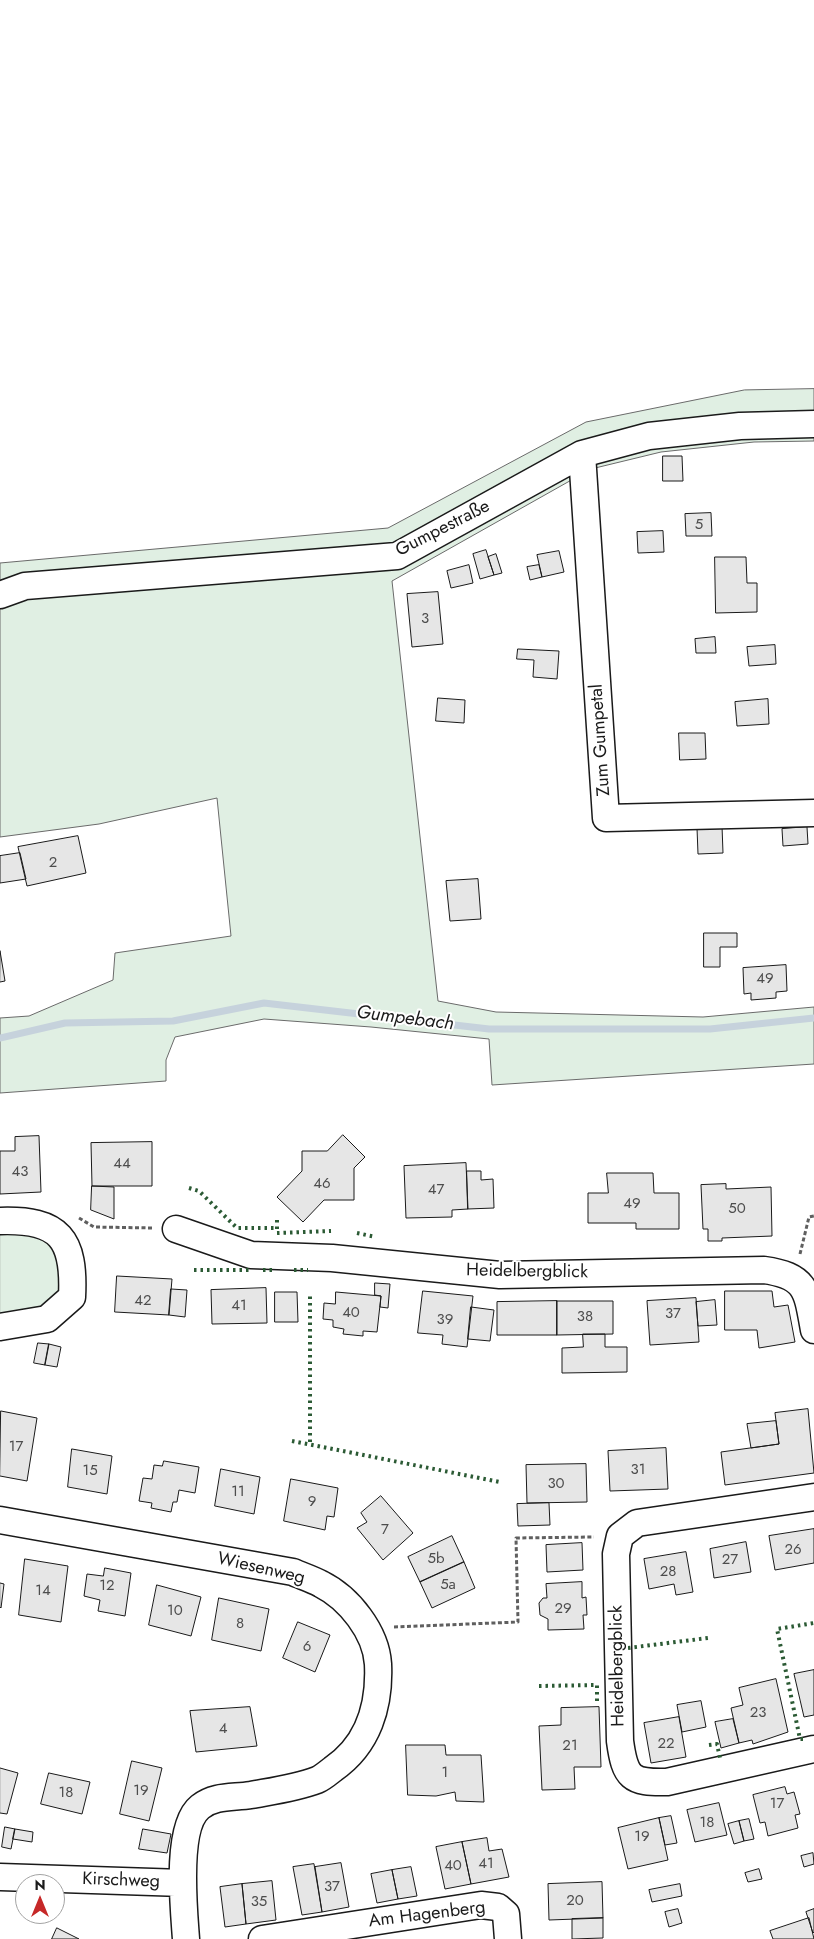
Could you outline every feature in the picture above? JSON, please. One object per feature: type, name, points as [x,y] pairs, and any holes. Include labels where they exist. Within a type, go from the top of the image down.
[{"type":"street","name":"Gumpestraße","points":[[0,595],[25,586],[397,556],[582,454],[649,436],[740,426],[814,424]]},
{"type":"street","name":"Zum Gumpetal","points":[[582,454],[606,818],[814,813]]},
{"type":"street","points":[[0,1221],[40,1224],[58,1234],[68,1247],[74,1268],[72,1297],[47,1319],[0,1327]]},
{"type":"street","name":"Heidelbergblick","points":[[176,1229],[251,1255],[332,1258],[500,1275],[764,1270],[786,1273],[794,1279]]},
{"type":"street","points":[[794,1279],[802,1284],[810,1306],[814,1330]]},
{"type":"street","points":[[620,1536],[637,1523],[814,1497]]},
{"type":"street","name":"Wiesenweg","points":[[0,1520],[293,1572],[322,1584],[346,1603],[366,1628],[378,1657],[379,1678],[376,1704],[368,1730],[355,1750],[318,1779],[285,1789],[247,1795],[220,1796],[199,1807],[189,1824],[182,1883]]},
{"type":"street","name":"Heidelbergblick","points":[[620,1536],[616,1554],[620,1741],[622,1759],[628,1773],[642,1783],[667,1782],[814,1749]]},
{"type":"street","name":"Kirschweg","points":[[0,1878],[182,1883]]},
{"type":"street","points":[[182,1883],[186,1939]]},
{"type":"street","name":"Am Hagenberg","points":[[262,1939],[351,1932],[481,1905],[498,1907],[506,1914],[508,1939]]},
{"type":"path","points":[[58,1234],[73,1215],[94,1227],[176,1229]]},
{"type":"path","points":[[794,1279],[809,1217],[814,1216]]},
{"type":"path","points":[[366,1628],[518,1622],[516,1538],[620,1536]]},
{"type":"green space","points":[[814,389],[814,441],[754,442],[661,452],[591,469],[392,581],[438,1001],[496,1012],[703,1017],[814,1007],[814,1064],[492,1085],[489,1039],[371,1027],[264,1019],[175,1037],[166,1060],[166,1081],[0,1093],[0,1018],[29,1016],[113,980],[115,953],[231,936],[217,798],[99,824],[0,837],[0,563],[388,528],[586,422],[744,390]]},
{"type":"green space","points":[[0,1231],[36,1236],[54,1247],[64,1290],[39,1311],[0,1318]]},
{"type":"building","points":[[663,456],[682,456],[683,481],[663,481]]},
{"type":"building","points":[[711,513],[712,536],[686,536],[685,514]]},
{"type":"building","points":[[663,531],[664,552],[638,553],[637,532]]},
{"type":"building","points":[[486,550],[494,575],[480,579],[473,554]]},
{"type":"building","points":[[559,551],[564,572],[542,577],[537,555]]},
{"type":"building","points":[[496,554],[502,573],[494,575],[488,557]]},
{"type":"building","points":[[715,557],[746,557],[747,583],[757,583],[757,612],[716,613]]},
{"type":"building","points":[[469,565],[473,583],[451,588],[447,571]]},
{"type":"building","points":[[539,565],[542,577],[530,580],[527,567]]},
{"type":"building","points":[[438,592],[443,644],[412,647],[407,594]]},
{"type":"building","points":[[715,637],[716,653],[696,653],[695,639]]},
{"type":"building","points":[[775,645],[776,664],[749,666],[747,647]]},
{"type":"building","points":[[518,649],[559,651],[557,679],[533,677],[534,660],[517,659]]},
{"type":"building","points":[[438,698],[465,700],[464,723],[436,721]]},
{"type":"building","points":[[768,699],[769,724],[737,726],[735,702]]},
{"type":"building","points":[[679,733],[705,733],[706,759],[680,760]]},
{"type":"building","points":[[722,826],[723,853],[698,854],[697,828]]},
{"type":"building","points":[[807,827],[808,844],[783,846],[782,829]]},
{"type":"building","points":[[78,836],[86,873],[27,886],[18,847]]},
{"type":"building","points":[[20,853],[26,879],[0,883],[0,856]]},
{"type":"building","points":[[478,879],[481,919],[450,921],[446,881]]},
{"type":"building","points":[[704,933],[737,933],[737,947],[720,947],[720,967],[704,967]]},
{"type":"building","points":[[0,951],[5,981],[0,982]]},
{"type":"building","points":[[786,965],[787,991],[776,992],[776,998],[751,1000],[751,993],[744,994],[743,968]]},
{"type":"building","points":[[343,1135],[365,1157],[354,1168],[354,1200],[324,1200],[303,1222],[277,1197],[302,1171],[302,1151],[327,1151]]},
{"type":"building","points":[[39,1136],[41,1192],[0,1194],[0,1151],[15,1151],[15,1137]]},
{"type":"building","points":[[152,1142],[152,1186],[92,1186],[91,1143]]},
{"type":"building","points":[[466,1163],[468,1209],[452,1210],[452,1217],[406,1218],[404,1166]]},
{"type":"building","points":[[467,1171],[481,1171],[481,1180],[493,1179],[494,1208],[468,1209]]},
{"type":"building","points":[[607,1173],[653,1173],[654,1193],[679,1193],[679,1229],[636,1229],[636,1223],[588,1223],[588,1193],[608,1193]]},
{"type":"building","points":[[726,1184],[726,1189],[771,1187],[772,1236],[722,1238],[722,1241],[708,1241],[708,1229],[703,1229],[701,1185]]},
{"type":"building","points":[[92,1186],[114,1187],[114,1219],[91,1210]]},
{"type":"building","points":[[117,1276],[172,1279],[169,1315],[115,1312]]},
{"type":"building","points":[[375,1283],[390,1284],[388,1308],[380,1307],[381,1296],[375,1295]]},
{"type":"building","points":[[266,1288],[267,1323],[212,1324],[211,1290]]},
{"type":"building","points":[[171,1289],[187,1290],[185,1317],[169,1315]]},
{"type":"building","points":[[423,1291],[473,1296],[467,1347],[442,1344],[443,1335],[418,1333]]},
{"type":"building","points":[[725,1291],[772,1291],[774,1307],[788,1305],[795,1342],[759,1348],[757,1330],[725,1330]]},
{"type":"building","points":[[275,1292],[297,1292],[298,1322],[275,1322]]},
{"type":"building","points":[[336,1292],[381,1296],[377,1332],[363,1331],[363,1336],[343,1334],[344,1329],[333,1327],[333,1320],[323,1319],[324,1303],[335,1304]]},
{"type":"building","points":[[696,1298],[699,1342],[650,1345],[647,1301]]},
{"type":"building","points":[[715,1300],[717,1325],[698,1326],[696,1302]]},
{"type":"building","points":[[557,1301],[613,1301],[613,1334],[557,1335]]},
{"type":"building","points":[[557,1301],[557,1335],[497,1335],[497,1302]]},
{"type":"building","points":[[471,1307],[494,1310],[490,1341],[468,1339]]},
{"type":"building","points":[[583,1334],[605,1334],[605,1347],[627,1347],[627,1372],[562,1373],[562,1348],[583,1347]]},
{"type":"building","points":[[38,1343],[49,1344],[45,1365],[34,1363]]},
{"type":"building","points":[[49,1344],[61,1347],[57,1367],[45,1365]]},
{"type":"building","points":[[808,1409],[814,1473],[725,1485],[721,1452],[779,1444],[775,1413]]},
{"type":"building","points":[[1,1411],[37,1418],[27,1481],[0,1476]]},
{"type":"building","points":[[776,1421],[779,1444],[751,1448],[747,1424]]},
{"type":"building","points":[[666,1448],[668,1489],[610,1491],[608,1451]]},
{"type":"building","points":[[72,1449],[112,1456],[107,1494],[68,1487]]},
{"type":"building","points":[[164,1461],[199,1467],[195,1493],[179,1490],[177,1502],[173,1502],[171,1512],[151,1508],[152,1503],[139,1501],[143,1478],[152,1479],[154,1465],[162,1466]]},
{"type":"building","points":[[586,1464],[587,1502],[527,1503],[526,1465]]},
{"type":"building","points":[[221,1469],[260,1477],[254,1514],[215,1506]]},
{"type":"building","points":[[291,1479],[338,1488],[334,1517],[327,1516],[325,1530],[284,1521]]},
{"type":"building","points":[[381,1496],[413,1533],[383,1560],[357,1528],[367,1522],[361,1513]]},
{"type":"building","points":[[549,1503],[550,1525],[518,1526],[517,1504]]},
{"type":"building","points":[[814,1529],[814,1563],[775,1570],[769,1536]]},
{"type":"building","points":[[452,1536],[464,1562],[420,1582],[408,1557]]},
{"type":"building","points":[[746,1542],[751,1572],[714,1578],[710,1549]]},
{"type":"building","points":[[582,1543],[583,1570],[547,1572],[546,1545]]},
{"type":"building","points":[[686,1552],[693,1592],[676,1595],[674,1584],[649,1589],[644,1559]]},
{"type":"building","points":[[25,1559],[68,1566],[61,1622],[19,1615]]},
{"type":"building","points":[[464,1562],[475,1588],[432,1608],[420,1582]]},
{"type":"building","points":[[105,1568],[131,1573],[125,1616],[98,1611],[100,1600],[84,1596],[87,1574],[103,1576]]},
{"type":"building","points":[[582,1582],[582,1598],[586,1597],[587,1615],[583,1615],[584,1629],[548,1630],[548,1619],[540,1615],[539,1603],[543,1598],[547,1598],[546,1584]]},
{"type":"building","points":[[0,1583],[4,1584],[1,1608],[0,1607]]},
{"type":"building","points":[[157,1585],[201,1597],[191,1636],[149,1625]]},
{"type":"building","points":[[219,1598],[269,1609],[261,1651],[212,1640]]},
{"type":"building","points":[[298,1622],[330,1635],[315,1672],[283,1658]]},
{"type":"building","points":[[814,1670],[814,1715],[804,1717],[794,1674]]},
{"type":"building","points":[[776,1679],[788,1732],[753,1744],[752,1740],[739,1743],[731,1708],[743,1705],[739,1688]]},
{"type":"building","points":[[701,1701],[706,1727],[682,1732],[677,1705]]},
{"type":"building","points":[[250,1707],[257,1746],[196,1752],[190,1711]]},
{"type":"building","points":[[599,1707],[601,1767],[574,1767],[575,1789],[542,1790],[539,1726],[561,1725],[561,1708]]},
{"type":"building","points":[[679,1717],[686,1757],[651,1763],[644,1723]]},
{"type":"building","points":[[733,1719],[739,1743],[721,1748],[715,1722]]},
{"type":"building","points":[[406,1745],[445,1745],[446,1755],[481,1755],[484,1802],[456,1801],[455,1792],[436,1796],[408,1795]]},
{"type":"building","points":[[132,1761],[162,1768],[149,1821],[120,1814]]},
{"type":"building","points":[[0,1768],[18,1773],[7,1814],[0,1813]]},
{"type":"building","points":[[49,1773],[90,1782],[82,1814],[41,1804]]},
{"type":"building","points":[[785,1787],[787,1794],[794,1792],[800,1814],[795,1815],[798,1828],[768,1836],[765,1822],[760,1823],[753,1795]]},
{"type":"building","points":[[719,1803],[727,1835],[695,1842],[687,1810]]},
{"type":"building","points":[[671,1816],[677,1843],[665,1845],[659,1818]]},
{"type":"building","points":[[659,1818],[668,1860],[628,1869],[618,1828]]},
{"type":"building","points":[[749,1819],[754,1839],[744,1841],[739,1821]]},
{"type":"building","points":[[739,1821],[744,1841],[734,1844],[728,1824]]},
{"type":"building","points":[[5,1827],[15,1829],[11,1849],[2,1847]]},
{"type":"building","points":[[15,1829],[33,1832],[32,1842],[13,1839]]},
{"type":"building","points":[[143,1829],[171,1834],[167,1853],[139,1849]]},
{"type":"building","points":[[487,1838],[489,1851],[502,1849],[509,1877],[471,1884],[462,1842]]},
{"type":"building","points":[[462,1842],[471,1884],[445,1889],[436,1847]]},
{"type":"building","points":[[813,1853],[814,1864],[804,1867],[801,1856]]},
{"type":"building","points":[[341,1863],[349,1907],[322,1912],[315,1867]]},
{"type":"building","points":[[314,1864],[322,1912],[302,1915],[293,1867]]},
{"type":"building","points":[[411,1867],[417,1896],[398,1899],[392,1870]]},
{"type":"building","points":[[759,1869],[762,1879],[748,1882],[745,1873]]},
{"type":"building","points":[[392,1870],[398,1899],[377,1903],[371,1874]]},
{"type":"building","points":[[272,1881],[276,1920],[246,1924],[242,1884]]},
{"type":"building","points":[[602,1882],[603,1918],[549,1920],[548,1884]]},
{"type":"building","points":[[242,1884],[246,1924],[225,1927],[220,1887]]},
{"type":"building","points":[[680,1884],[682,1896],[652,1902],[649,1890]]},
{"type":"building","points":[[678,1909],[682,1923],[669,1927],[665,1912]]},
{"type":"building","points":[[814,1909],[814,1932],[813,1933],[806,1912]]},
{"type":"building","points":[[603,1918],[603,1938],[572,1939],[572,1919]]},
{"type":"building","points":[[809,1918],[814,1939],[773,1939],[770,1931]]},
{"type":"building","points":[[57,1928],[79,1939],[52,1939]]},
{"type":"waterway","name":"Gumpebach","points":[[0,1038],[65,1023],[173,1021],[264,1003],[489,1029],[710,1029],[814,1018]]},
{"type":"hedge","points":[[189,1188],[199,1191],[237,1228],[277,1228]]},
{"type":"hedge","points":[[277,1220],[277,1233],[331,1231]]},
{"type":"hedge","points":[[357,1233],[376,1237]]},
{"type":"hedge","points":[[194,1270],[252,1270]]},
{"type":"hedge","points":[[263,1270],[275,1270]]},
{"type":"hedge","points":[[294,1270],[308,1270]]},
{"type":"hedge","points":[[310,1294],[310,1442]]},
{"type":"hedge","points":[[292,1441],[500,1482]]},
{"type":"hedge","points":[[803,1739],[800,1739],[777,1629],[814,1623]]},
{"type":"hedge","points":[[628,1648],[708,1638]]},
{"type":"hedge","points":[[539,1686],[597,1685],[597,1704]]},
{"type":"hedge","points":[[709,1745],[717,1744],[720,1758]]}]
